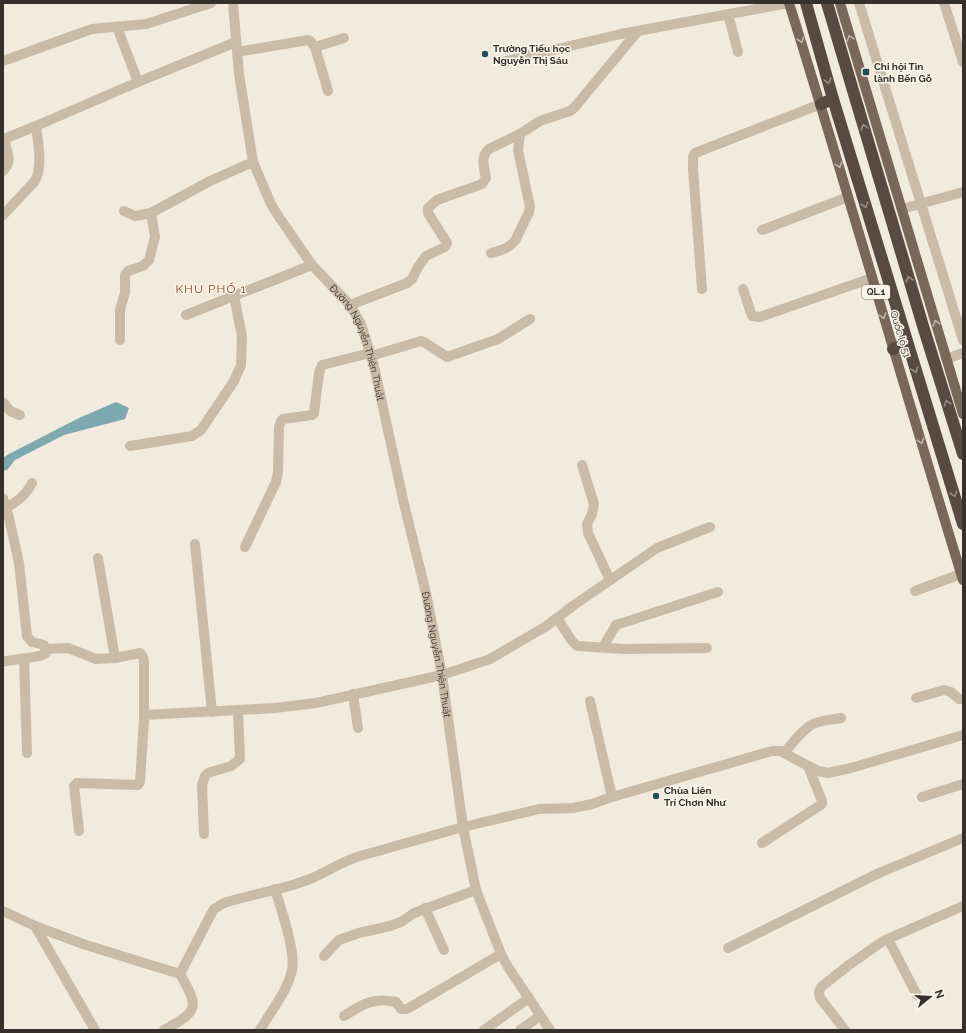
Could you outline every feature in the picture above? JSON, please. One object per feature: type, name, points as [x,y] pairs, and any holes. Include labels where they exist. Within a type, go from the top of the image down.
[{"type":"highway","name":"Quốc lộ 51","points":[[806,3],[833,99],[963,524]]},
{"type":"highway","points":[[827,3],[923,326],[963,454]]},
{"type":"highway","points":[[821,104],[833,99]]},
{"type":"highway","points":[[893,349],[907,344]]},
{"type":"main road","name":"Quốc lộ 51","points":[[789,3],[821,104],[962,577]]},
{"type":"main road","points":[[840,3],[963,414]]},
{"type":"street","points":[[3,62],[92,29],[153,22],[211,3]]},
{"type":"street","name":"Đường Nguyễn Thiện Thuật","points":[[233,3],[237,47],[253,162],[271,204],[279,217],[312,264],[350,304],[361,324],[370,354],[404,504],[426,592],[442,675],[463,827],[476,890],[501,954],[550,1030]]},
{"type":"street","points":[[502,62],[621,34],[789,3]]},
{"type":"street","points":[[858,3],[963,340]]},
{"type":"street","points":[[944,3],[963,62]]},
{"type":"street","points":[[728,14],[738,52]]},
{"type":"street","points":[[117,27],[138,82]]},
{"type":"street","points":[[350,304],[407,283],[412,279],[426,256],[445,246],[446,241],[428,214],[428,208],[440,198],[482,184],[486,178],[483,160],[485,152],[489,149],[520,134],[540,121],[570,111],[574,108],[638,31]]},
{"type":"street","points":[[315,47],[344,38]]},
{"type":"street","points":[[3,171],[8,166],[9,160],[4,138],[36,126],[138,82],[237,47],[308,40],[315,47],[328,91]]},
{"type":"street","points":[[702,289],[693,157],[695,153],[821,104]]},
{"type":"street","points":[[3,215],[39,175],[36,126]]},
{"type":"street","points":[[491,253],[508,248],[512,245],[528,215],[530,208],[518,150],[520,134]]},
{"type":"street","points":[[124,211],[135,216],[150,213],[210,181],[253,162]]},
{"type":"street","points":[[902,209],[963,192]]},
{"type":"street","points":[[762,230],[848,197]]},
{"type":"street","points":[[120,340],[120,310],[126,292],[125,275],[128,271],[143,266],[149,260],[155,237],[150,213]]},
{"type":"street","points":[[186,315],[312,264]]},
{"type":"street","points":[[743,289],[752,316],[760,317],[872,278]]},
{"type":"street","points":[[130,446],[192,436],[201,430],[234,381],[241,365],[242,336],[234,296]]},
{"type":"street","points":[[245,547],[276,482],[278,472],[279,427],[281,421],[287,418],[312,415],[314,413],[318,373],[322,365],[421,341],[447,357],[498,339],[530,319]]},
{"type":"street","points":[[946,359],[963,353]]},
{"type":"street","points":[[3,402],[10,411],[20,415]]},
{"type":"street","points":[[582,465],[594,504],[592,514],[587,524],[588,533],[610,580]]},
{"type":"street","points":[[3,662],[42,656],[46,654],[44,645],[32,642],[27,636],[19,563],[5,503],[21,499],[26,494],[32,483]]},
{"type":"street","points":[[144,716],[275,708],[316,703],[442,675],[490,659],[546,627],[657,548],[710,527]]},
{"type":"street","points":[[195,544],[212,712]]},
{"type":"street","points":[[98,558],[115,658]]},
{"type":"street","points":[[915,590],[962,577]]},
{"type":"street","points":[[603,647],[616,625],[718,592]]},
{"type":"street","points":[[557,618],[577,646],[661,649],[707,648]]},
{"type":"street","points":[[46,649],[68,648],[96,659],[140,654],[143,657],[144,662],[144,716],[140,782],[138,785],[77,783],[74,786],[79,831]]},
{"type":"street","points":[[24,658],[27,753]]},
{"type":"street","points":[[916,698],[944,690],[951,692],[959,699],[963,699]]},
{"type":"street","points":[[353,694],[358,728]]},
{"type":"street","points":[[590,701],[612,797]]},
{"type":"street","points":[[204,834],[202,785],[205,776],[208,773],[231,766],[240,759],[238,710]]},
{"type":"street","points":[[784,753],[811,725],[822,721],[841,718]]},
{"type":"street","points":[[180,974],[214,910],[224,903],[309,879],[333,869],[348,860],[360,856],[463,827],[539,808],[573,808],[592,804],[763,753],[780,751],[818,771],[828,773],[838,772],[963,735]]},
{"type":"street","points":[[762,843],[822,804],[808,766]]},
{"type":"street","points":[[922,796],[963,784]]},
{"type":"street","points":[[728,948],[879,873],[963,838]]},
{"type":"street","points":[[260,1030],[282,995],[292,970],[293,955],[275,889]]},
{"type":"street","points":[[324,956],[339,940],[401,922],[414,913],[425,908],[476,890]]},
{"type":"street","points":[[845,1030],[820,998],[818,992],[821,987],[849,965],[888,939],[963,906]]},
{"type":"street","points":[[425,908],[444,950]]},
{"type":"street","points":[[3,911],[35,926],[86,946],[180,974],[194,1005],[192,1011],[184,1018],[164,1030]]},
{"type":"street","points":[[35,926],[95,1030]]},
{"type":"street","points":[[888,939],[917,995]]},
{"type":"street","points":[[344,1016],[362,1005],[377,1000],[396,1002],[401,1009],[407,1009],[501,954]]},
{"type":"street","points":[[484,1030],[529,998]]},
{"type":"street","points":[[520,1030],[540,1016]]},
{"type":"water","points":[[116,402],[129,408],[125,419],[64,435],[15,460],[7,470],[3,471],[3,458],[7,455],[79,418]]},
{"type":"place","name":"Trường Tiểu học Nguyễn Thị Sáu","points":[[485,54]]},
{"type":"place","name":"Chi hội Tin lành Bến Gỗ","points":[[866,72]]},
{"type":"place","name":"Chùa Liên Trí Chơn Như","points":[[656,796]]},
{"type":"district","name":"KHU PHỐ 1","points":[[211,289]]}]
